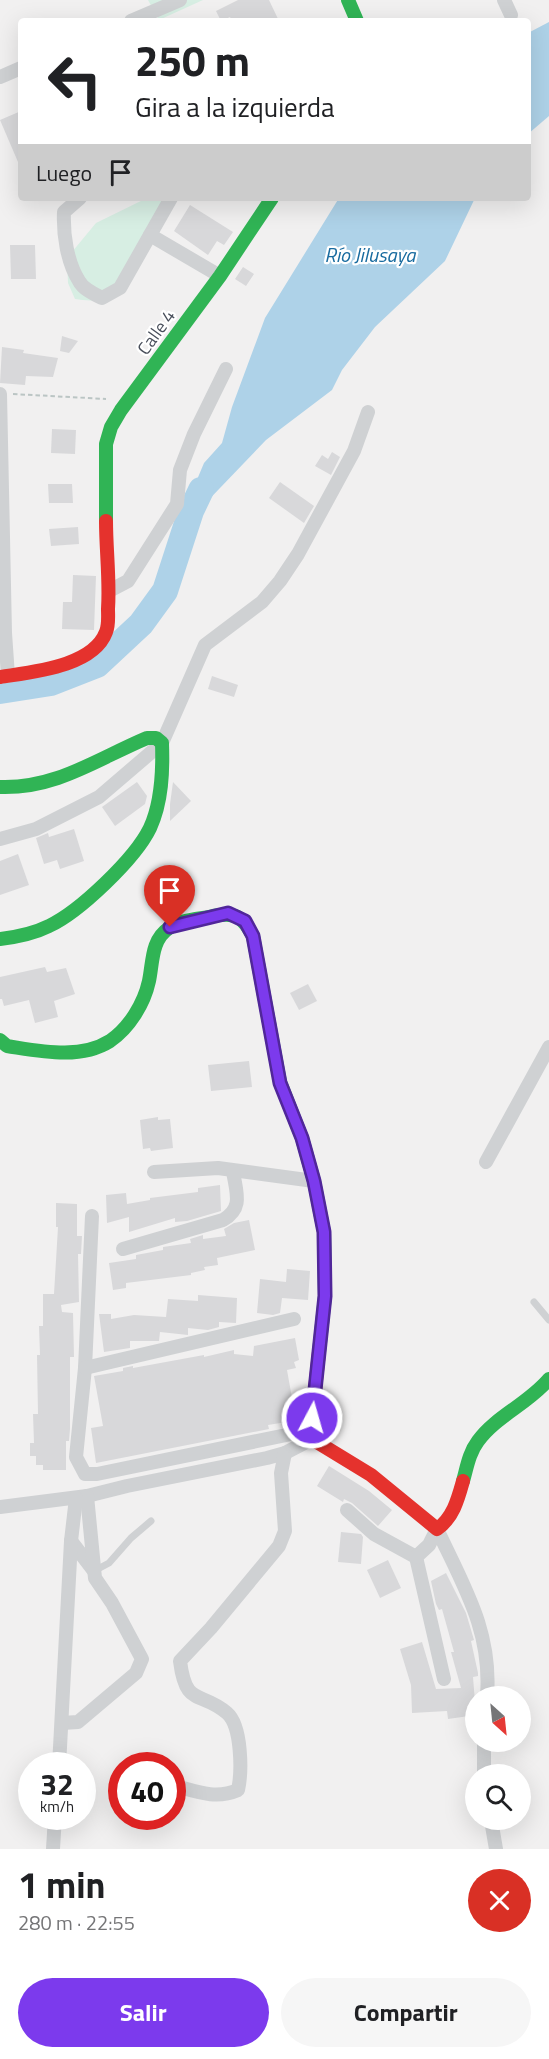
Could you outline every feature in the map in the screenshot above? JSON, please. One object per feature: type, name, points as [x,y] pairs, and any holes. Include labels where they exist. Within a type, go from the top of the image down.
[{"type":"street","points":[[138,18],[180,0]]},
{"type":"street","points":[[348,0],[356,18]]},
{"type":"street","points":[[504,0],[511,15]]},
{"type":"street","points":[[0,77],[18,69]]},
{"type":"street","points":[[77,201],[64,212],[63,230],[72,264],[80,283],[91,293],[102,298],[120,288],[169,201]]},
{"type":"street","name":"Calle 4","points":[[4,677],[61,666],[84,655],[101,642],[107,630],[109,591],[106,545],[106,444],[111,427],[121,410],[220,276],[270,201]]},
{"type":"street","points":[[150,236],[220,276]]},
{"type":"street","points":[[109,591],[128,580],[132,575],[177,504],[180,470],[194,434],[226,369]]},
{"type":"street","points":[[1,394],[4,677]]},
{"type":"street","points":[[0,939],[34,932],[57,922],[87,898],[134,853],[149,830],[156,809],[162,774],[162,743],[205,645],[262,602],[280,581],[298,554],[354,451],[368,412]]},
{"type":"street","points":[[0,787],[17,789],[45,784],[147,738],[156,738],[162,743]]},
{"type":"street","points":[[0,839],[36,829],[99,797],[162,743]]},
{"type":"street","points":[[0,1040],[7,1046],[70,1054],[98,1047],[120,1033],[138,1008],[147,989],[154,945],[170,927],[228,913],[245,921],[253,936],[280,1083],[302,1138],[314,1181],[324,1232],[325,1296],[312,1418],[312,1439]]},
{"type":"street","points":[[486,1162],[549,1047]]},
{"type":"street","points":[[154,1172],[218,1168],[233,1172],[314,1181]]},
{"type":"street","points":[[123,1249],[223,1220],[234,1214],[238,1204],[233,1172]]},
{"type":"street","points":[[92,1216],[85,1368],[76,1456],[85,1474],[97,1474],[301,1432],[312,1418]]},
{"type":"street","points":[[85,1368],[294,1319]]},
{"type":"street","points":[[416,1557],[429,1545],[437,1529],[441,1527],[456,1506],[471,1452],[480,1436],[534,1396],[549,1379]]},
{"type":"street","points":[[312,1439],[371,1475],[437,1529],[477,1615],[488,1663],[487,1686]]},
{"type":"street","points":[[0,1507],[82,1497],[267,1458],[312,1439]]},
{"type":"street","points":[[186,1788],[225,1796],[238,1790],[241,1775],[235,1722],[226,1712],[192,1694],[183,1683],[180,1661],[211,1628],[279,1546],[285,1531],[281,1473],[285,1452]]},
{"type":"street","points":[[60,1752],[71,1541],[82,1497]]},
{"type":"street","points":[[62,1723],[78,1722],[136,1673],[142,1659],[112,1603],[95,1578],[95,1561],[82,1497]]},
{"type":"street","points":[[347,1510],[374,1534],[416,1557],[444,1679]]},
{"type":"street","points":[[71,1541],[94,1571]]},
{"type":"street","points":[[53,1849],[54,1830]]},
{"type":"street","points":[[493,1830],[496,1849]]},
{"type":"lane","points":[[534,1302],[549,1320]]},
{"type":"lane","points":[[94,1571],[109,1563],[131,1538],[151,1521]]},
{"type":"path","points":[[1,394],[105,399]]},
{"type":"green space","points":[[148,0],[203,0],[163,18],[158,18]]},
{"type":"green space","points":[[141,201],[166,201],[139,253],[112,292],[100,299],[75,299],[68,283],[67,258],[96,223]]},
{"type":"water","points":[[549,22],[549,116],[531,131],[531,31]]},
{"type":"water","name":"Río Jilusaya","points":[[337,201],[474,201],[445,261],[375,327],[342,370],[332,390],[266,440],[173,537],[204,463],[222,443],[232,407],[265,318]]},
{"type":"building","points":[[238,0],[269,0],[278,18],[220,18],[216,11]]},
{"type":"building","points":[[18,112],[18,162],[0,120]]},
{"type":"building","points":[[190,205],[233,232],[224,245],[217,241],[208,255],[174,231]]},
{"type":"building","points":[[10,245],[35,245],[36,279],[11,279]]},
{"type":"building","points":[[243,267],[254,274],[246,286],[235,279]]},
{"type":"building","points":[[62,336],[78,341],[69,353],[60,351]]},
{"type":"building","points":[[2,347],[24,350],[23,353],[58,358],[53,377],[26,376],[25,385],[0,383]]},
{"type":"building","points":[[52,429],[76,430],[75,454],[51,453]]},
{"type":"building","points":[[332,452],[340,457],[331,475],[315,466],[322,455],[328,459]]},
{"type":"building","points":[[280,482],[314,506],[304,523],[269,498]]},
{"type":"building","points":[[48,484],[72,484],[73,503],[49,503]]},
{"type":"building","points":[[78,527],[79,544],[51,546],[49,529]]},
{"type":"building","points":[[73,575],[96,576],[94,630],[62,629],[63,602],[72,602]]},
{"type":"building","points":[[212,676],[238,685],[234,697],[208,689]]},
{"type":"building","points":[[137,782],[147,796],[145,804],[115,826],[102,807]]},
{"type":"building","points":[[173,782],[191,801],[170,821],[170,804]]},
{"type":"building","points":[[74,829],[84,861],[60,869],[57,860],[44,864],[36,838],[48,833],[49,837]]},
{"type":"building","points":[[18,854],[29,885],[0,895],[0,861]]},
{"type":"building","points":[[45,967],[47,972],[66,968],[75,994],[54,1001],[58,1017],[35,1023],[29,1000],[4,1006],[0,999],[0,977]]},
{"type":"building","points":[[308,984],[317,1001],[299,1010],[290,993]]},
{"type":"building","points":[[249,1061],[252,1087],[211,1091],[208,1065]]},
{"type":"building","points":[[158,1117],[158,1120],[170,1119],[173,1148],[151,1151],[150,1148],[143,1149],[140,1120]]},
{"type":"building","points":[[220,1185],[221,1211],[187,1221],[175,1222],[175,1218],[129,1232],[129,1217],[107,1223],[106,1195],[126,1193],[127,1204],[150,1200],[150,1198],[198,1192],[198,1188]]},
{"type":"building","points":[[56,1203],[77,1204],[77,1236],[82,1236],[81,1254],[78,1254],[79,1302],[61,1305],[62,1312],[73,1313],[74,1357],[70,1357],[70,1429],[69,1441],[66,1441],[66,1470],[43,1470],[43,1465],[36,1465],[36,1456],[30,1456],[30,1443],[34,1443],[33,1414],[38,1414],[37,1355],[40,1355],[39,1326],[43,1326],[43,1294],[54,1294],[58,1227],[56,1227]]},
{"type":"building","points":[[249,1220],[255,1250],[217,1258],[218,1265],[204,1267],[205,1270],[191,1273],[191,1275],[126,1283],[126,1288],[113,1290],[109,1263],[136,1259],[136,1255],[163,1250],[163,1247],[191,1243],[190,1239],[203,1235],[203,1239],[226,1236],[224,1229],[234,1223]]},
{"type":"building","points":[[287,1269],[310,1271],[308,1300],[282,1298],[280,1313],[273,1315],[257,1313],[260,1279],[286,1282]]},
{"type":"building","points":[[198,1295],[237,1298],[236,1323],[219,1322],[219,1327],[208,1330],[188,1328],[188,1335],[160,1332],[159,1341],[130,1341],[130,1348],[104,1352],[99,1314],[111,1314],[111,1319],[134,1315],[166,1317],[168,1299],[198,1301]]},
{"type":"building","points":[[295,1338],[299,1360],[294,1362],[296,1368],[287,1370],[292,1398],[297,1397],[299,1420],[268,1425],[269,1429],[96,1463],[91,1428],[103,1426],[94,1376],[123,1371],[123,1368],[133,1366],[133,1368],[204,1355],[204,1357],[234,1350],[234,1354],[253,1356],[254,1346]]},
{"type":"building","points":[[329,1466],[369,1491],[392,1510],[378,1526],[352,1503],[344,1499],[343,1502],[317,1486]]},
{"type":"building","points":[[341,1532],[361,1534],[363,1537],[361,1564],[338,1562]]},
{"type":"building","points":[[388,1560],[401,1588],[380,1598],[367,1570]]},
{"type":"building","points":[[446,1573],[466,1613],[474,1640],[471,1641],[478,1676],[473,1677],[474,1686],[465,1686],[465,1717],[448,1719],[447,1711],[412,1713],[411,1685],[400,1649],[422,1642],[436,1689],[461,1688],[442,1609],[439,1610],[436,1604],[431,1581]]},
{"type":"waterway","name":"Río Jilusaya","points":[[0,691],[51,683],[97,665],[141,624],[165,591],[191,511],[201,490]]},
{"type":"waterway","name":"Río Jilusaya","points":[[0,694],[3,691]]},
{"type":"traffic: fast","points":[[348,0],[356,18]]},
{"type":"traffic: fast","points":[[106,521],[106,444],[111,427],[121,410],[220,276],[270,201]]},
{"type":"traffic: fast","points":[[0,787],[40,783],[58,778],[147,738],[156,738],[162,743],[162,775],[157,808],[143,841],[105,883],[61,919],[31,933],[0,939]]},
{"type":"traffic: fast","points":[[0,1040],[7,1046],[46,1052],[73,1052],[98,1047],[117,1036],[139,1007],[147,990],[156,945],[163,933],[179,923],[221,915],[233,915],[242,920],[253,936],[280,1082],[302,1138],[314,1181],[324,1232],[325,1296],[319,1352]]},
{"type":"traffic: fast","points":[[463,1481],[472,1450],[485,1432],[532,1396],[549,1379]]},
{"type":"traffic: jam","points":[[0,677],[60,666],[88,653],[99,644],[108,626],[106,521]]},
{"type":"traffic: jam","points":[[319,1352],[312,1439],[371,1475],[437,1529],[451,1514],[463,1481]]},
{"type":"route","points":[[170,927],[228,913],[245,921],[253,936],[280,1083],[302,1138],[314,1181],[324,1232],[325,1296],[312,1418]]}]
